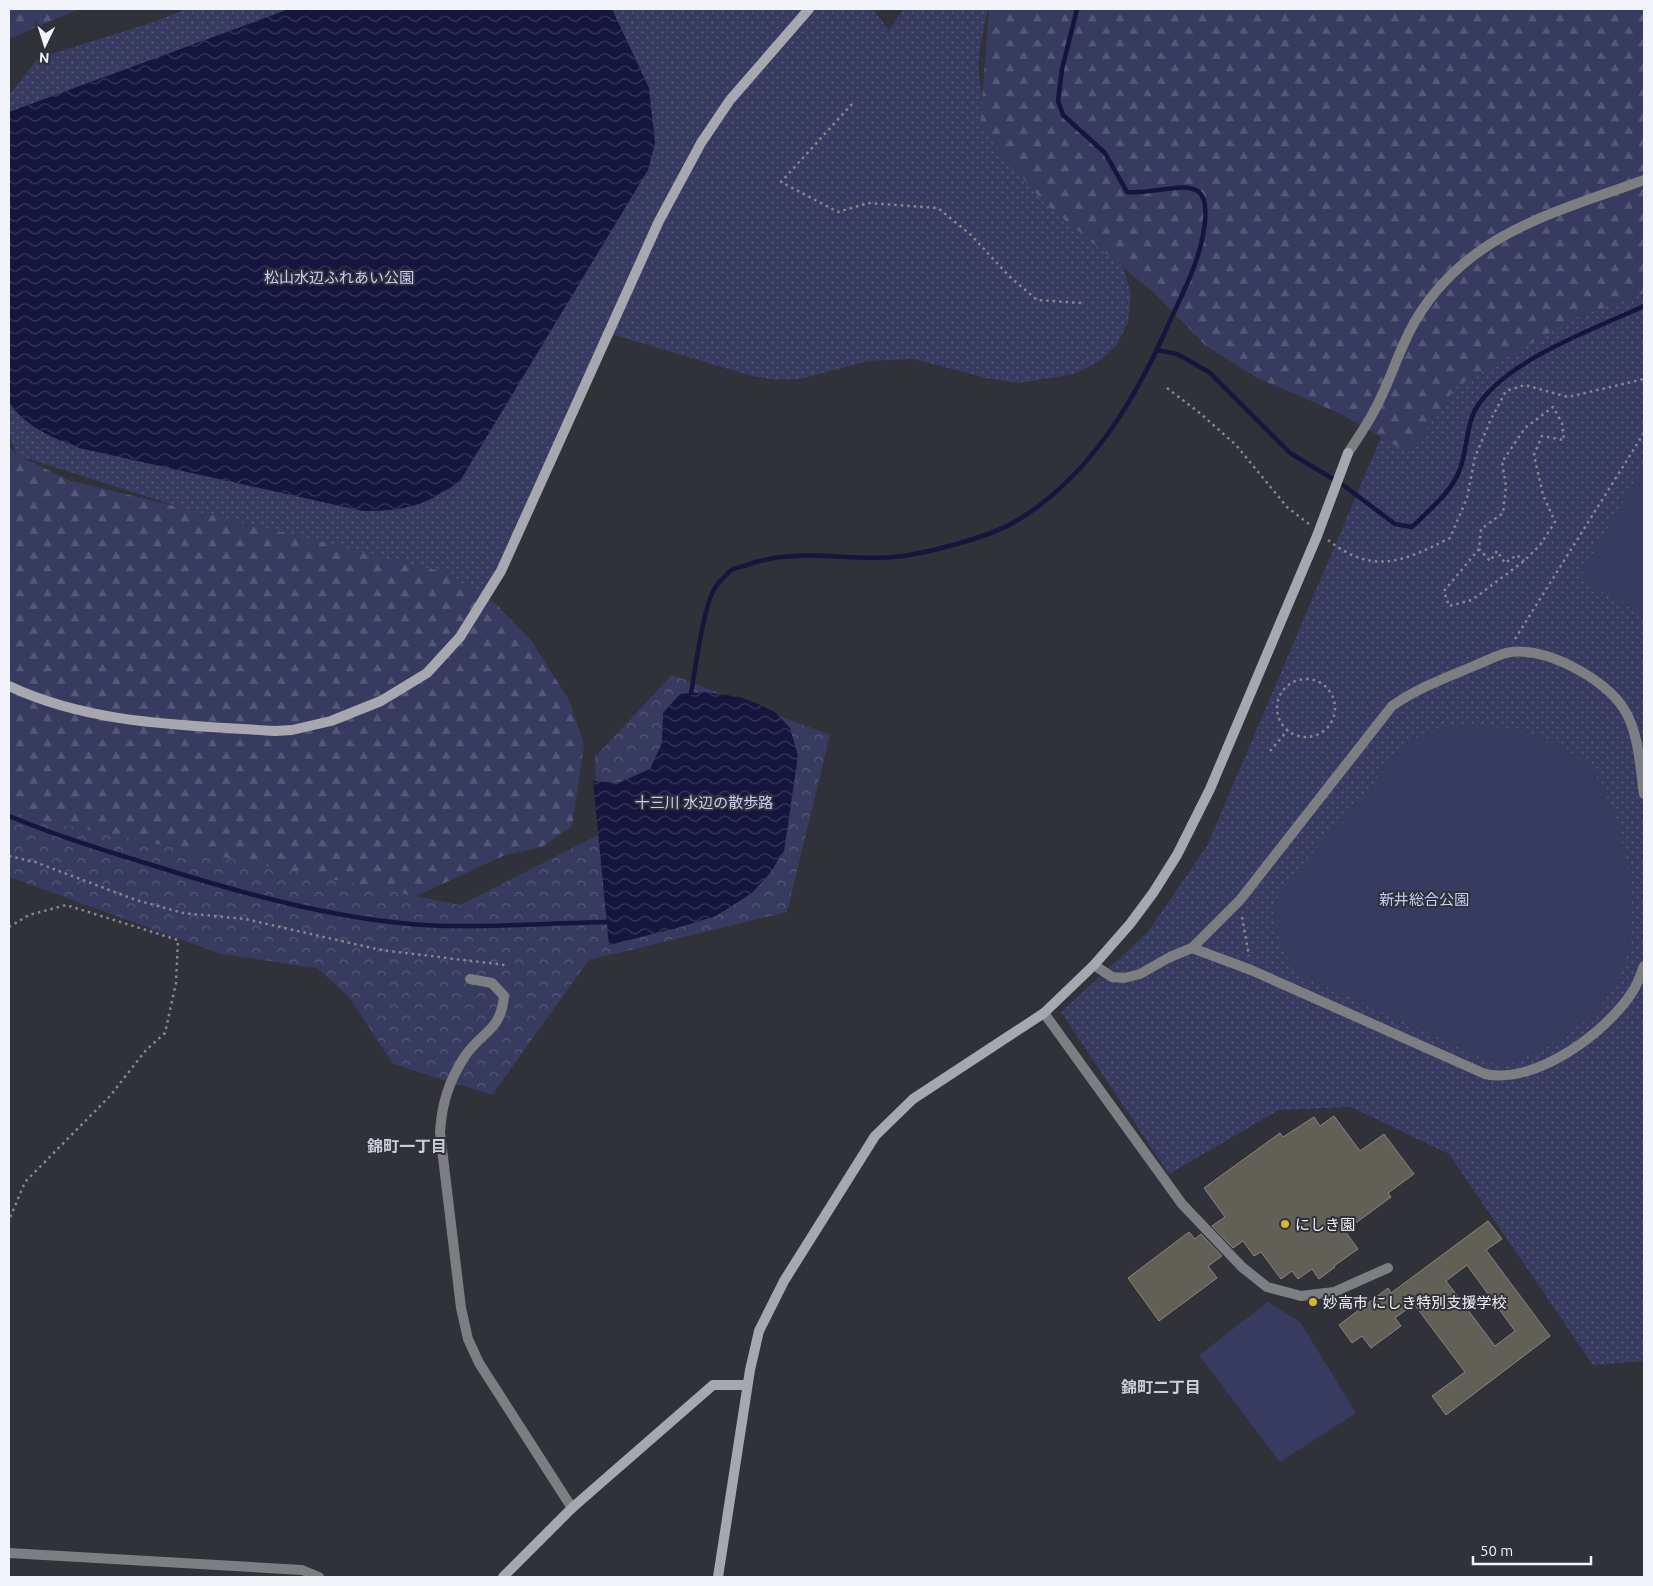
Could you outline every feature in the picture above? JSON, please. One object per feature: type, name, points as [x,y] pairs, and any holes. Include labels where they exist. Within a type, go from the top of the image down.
[{"type":"street","points":[[9,686],[56,705],[106,717],[275,731],[292,730],[331,722],[381,701],[427,673],[460,637],[501,571],[659,221],[701,143],[730,100],[809,9]]},
{"type":"street","points":[[718,1577],[758,1331],[784,1281],[875,1136],[913,1099],[1044,1013],[1094,965],[1130,924],[1153,893],[1191,827],[1214,780],[1318,534],[1348,453],[1375,410],[1417,317],[1451,273],[1472,256],[1517,227],[1644,180]]},
{"type":"street","points":[[1094,965],[1112,977],[1124,978],[1140,974],[1170,957],[1192,948],[1240,900],[1392,706],[1415,690],[1507,653],[1536,653],[1564,663],[1590,676],[1611,692],[1624,710],[1634,731],[1644,794]]},
{"type":"street","points":[[1192,948],[1251,970],[1485,1074],[1498,1077],[1513,1074],[1553,1060],[1596,1032],[1634,990],[1644,966]]},
{"type":"street","points":[[470,979],[492,983],[504,996],[502,1014],[486,1035],[466,1055],[442,1106],[440,1132],[461,1308],[468,1339],[479,1363],[572,1508]]},
{"type":"street","points":[[1044,1013],[1182,1204],[1242,1267],[1267,1288],[1301,1296],[1334,1292],[1388,1268]]},
{"type":"street","points":[[503,1577],[572,1508],[713,1385],[748,1385]]},
{"type":"street","points":[[9,1554],[302,1570],[319,1577]]},
{"type":"path","points":[[852,104],[781,182],[838,212],[868,203],[938,208],[971,235],[1009,276],[1037,300],[1081,304]]},
{"type":"path","points":[[1167,388],[1201,414],[1236,445],[1287,507],[1318,534],[1344,552],[1370,560],[1390,562],[1421,553],[1450,538],[1467,498],[1475,457],[1491,419],[1506,391],[1525,385],[1568,397],[1644,379]]},
{"type":"path","points":[[1553,407],[1562,424],[1564,440],[1542,436],[1534,455],[1543,495],[1556,522],[1540,545],[1524,561],[1472,600],[1449,606],[1444,592],[1479,550],[1481,529],[1503,513],[1506,486],[1502,462],[1525,428],[1553,407]]},
{"type":"path","points":[[1513,643],[1644,432]]},
{"type":"path","points":[[1479,550],[1490,561],[1497,551],[1505,563],[1517,555],[1524,561]]},
{"type":"path","points":[[1304,680],[1322,684],[1329,691],[1335,708],[1329,726],[1312,736],[1303,737],[1288,730],[1280,721],[1277,712],[1281,694],[1295,682],[1304,680]]},
{"type":"path","points":[[1270,751],[1288,730]]},
{"type":"path","points":[[9,856],[35,862],[136,900],[183,913],[245,919],[381,950],[504,965]]},
{"type":"path","points":[[1240,900],[1251,970]]},
{"type":"path","points":[[9,927],[29,915],[66,906],[178,940],[176,983],[166,1033],[146,1050],[110,1096],[25,1182],[9,1220]]},
{"type":"green space","points":[[9,9],[79,9],[11,38],[9,41]]},
{"type":"green space","name":"松山水辺ふれあい公園","points":[[187,9],[873,9],[889,30],[904,9],[988,9],[979,58],[982,94],[987,108],[1121,258],[1131,295],[1128,322],[1116,346],[1098,362],[1074,374],[1019,383],[990,379],[913,359],[868,361],[800,379],[776,380],[752,376],[608,333],[482,604],[17,455],[9,435],[9,95],[38,58],[148,24]]},
{"type":"green space","points":[[989,9],[1644,9],[1644,293],[1573,319],[1456,387],[1409,453],[1339,413],[1257,378],[1205,345],[1152,291],[1044,203],[980,127]]},
{"type":"green space","name":"新井総合公園","points":[[1644,170],[1644,1361],[1593,1365],[1449,1154],[1351,1107],[1279,1110],[1169,1174],[1061,1012],[1147,933],[1207,846],[1391,414]]},
{"type":"green space","points":[[9,446],[16,454],[68,480],[444,572],[496,604],[531,640],[570,702],[584,745],[572,826],[542,847],[503,856],[399,904],[9,840]]},
{"type":"green space","points":[[1644,465],[1644,615],[1579,579]]},
{"type":"green space","name":"十三川 水辺の散歩路","points":[[672,675],[830,735],[787,912],[589,960],[492,1095],[393,1064],[349,997],[317,968],[221,954],[9,877],[9,814],[460,905],[598,835],[595,757]]},
{"type":"green space","points":[[1475,726],[1504,728],[1549,740],[1576,755],[1591,769],[1604,790],[1619,829],[1630,879],[1632,905],[1631,931],[1626,956],[1618,979],[1605,1000],[1571,1032],[1544,1048],[1501,1066],[1307,978],[1289,962],[1275,927],[1274,905],[1286,884],[1409,742],[1445,727]]},
{"type":"green space","points":[[1268,1302],[1300,1322],[1356,1413],[1280,1462],[1199,1355]]},
{"type":"water","points":[[289,9],[612,9],[649,88],[655,143],[648,170],[460,481],[436,496],[403,508],[363,511],[79,448],[40,430],[23,418],[9,402],[9,112]]},
{"type":"water","points":[[705,692],[740,697],[758,704],[775,712],[790,728],[798,756],[784,851],[770,873],[752,893],[716,916],[609,945],[593,781],[618,783],[650,769],[662,743],[663,713],[680,694]]},
{"type":"building","name":"にしき園","points":[[1334,1116],[1360,1151],[1384,1134],[1414,1174],[1388,1193],[1391,1197],[1345,1231],[1358,1249],[1319,1279],[1312,1269],[1298,1279],[1292,1271],[1281,1279],[1261,1252],[1254,1256],[1243,1241],[1233,1248],[1212,1226],[1225,1217],[1204,1188],[1280,1133],[1283,1137],[1314,1117],[1320,1126]]},
{"type":"building","points":[[1488,1221],[1502,1239],[1486,1250],[1550,1336],[1446,1415],[1432,1396],[1465,1372],[1414,1304],[1395,1318],[1401,1326],[1371,1348],[1362,1336],[1352,1343],[1339,1325],[1388,1288],[1391,1293]],"holes":[[[1467,1265],[1515,1331],[1495,1346],[1446,1281]]]},
{"type":"building","points":[[1189,1232],[1195,1239],[1201,1234],[1222,1256],[1208,1266],[1217,1278],[1159,1321],[1128,1278]]},
{"type":"waterway","points":[[691,693],[707,608],[716,586],[730,571],[765,560],[783,557],[894,557],[958,544],[992,533],[1018,520],[1043,503],[1066,483],[1087,461],[1105,437],[1138,386],[1165,332],[1195,264],[1206,216],[1204,200],[1198,191],[1188,188],[1127,192],[1105,153],[1063,115],[1058,101],[1062,69],[1077,9]]},
{"type":"waterway","points":[[1157,350],[1177,354],[1209,372],[1290,453],[1343,485],[1395,524],[1412,527],[1452,485],[1460,469],[1472,417],[1488,392],[1506,376],[1551,348],[1644,306]]},
{"type":"waterway","points":[[9,816],[82,843],[190,877],[298,906],[335,913],[408,924],[444,926],[607,922]]},
{"type":"place","name":"にしき園","points":[[1285,1224]]},
{"type":"place","name":"妙高市 にしき特別支援学校","points":[[1313,1302]]},
{"type":"district","name":"錦町一丁目","points":[[407,1146]]},
{"type":"district","name":"錦町二丁目","points":[[1161,1387]]}]
